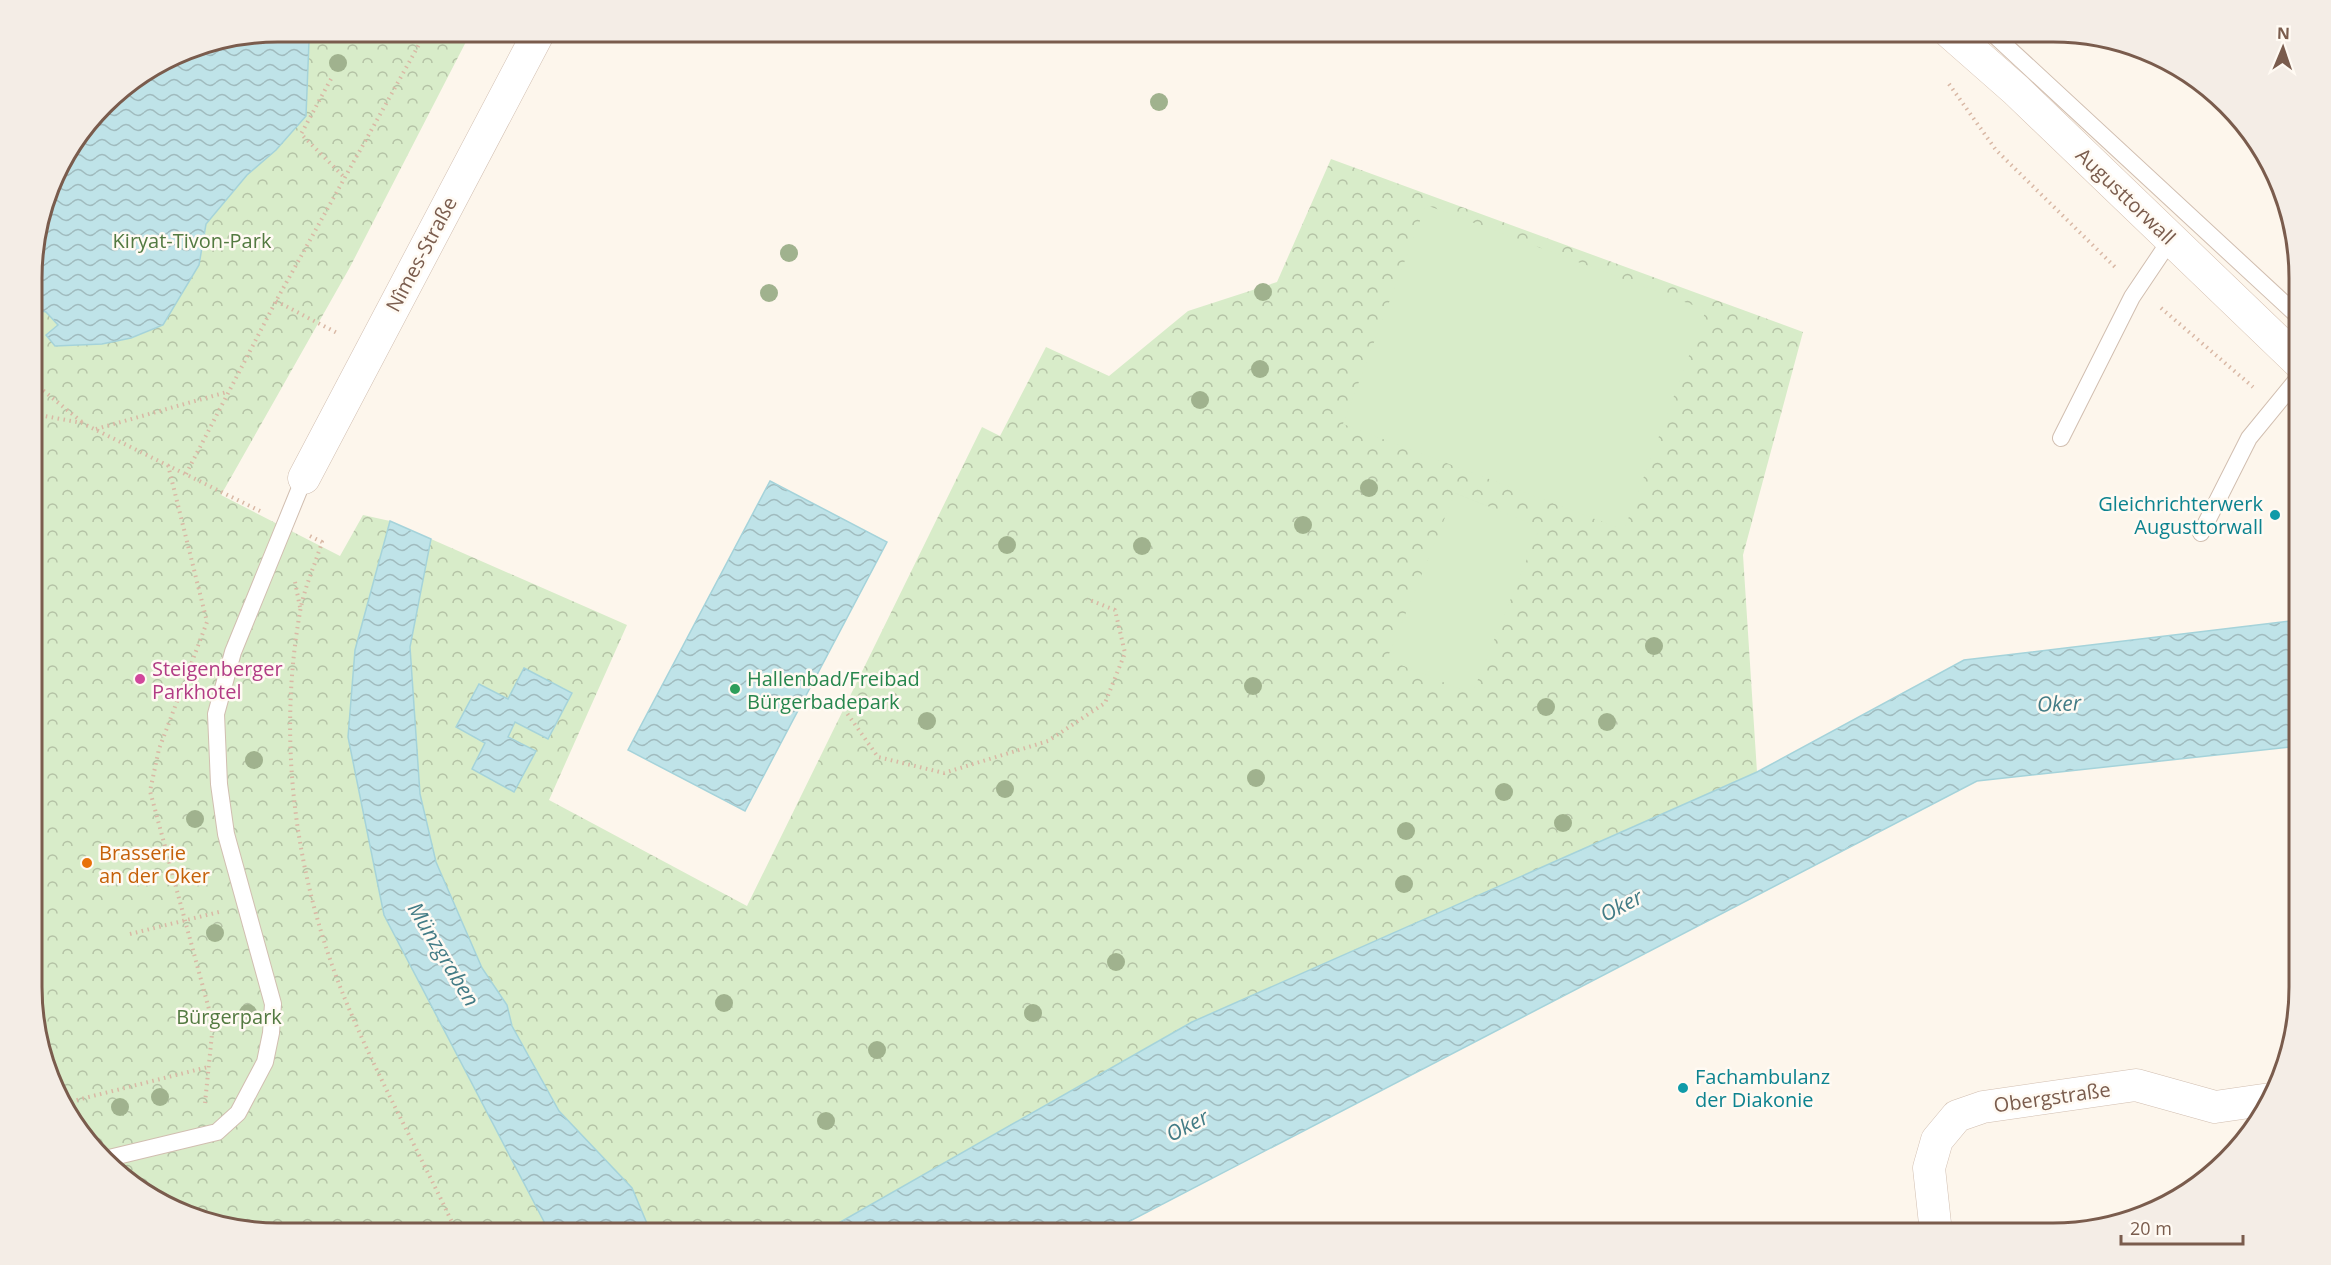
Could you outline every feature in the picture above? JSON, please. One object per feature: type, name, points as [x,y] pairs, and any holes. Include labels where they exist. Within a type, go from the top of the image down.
[{"type":"main road","name":"Augusttorwall","points":[[1961,42],[2016,90],[2289,352]]},
{"type":"street","name":"Nîmes-Straße","points":[[304,478],[534,42]]},
{"type":"street","name":"Obergstraße","points":[[1935,1223],[1929,1168],[1937,1140],[1958,1116],[1983,1107],[2136,1085],[2216,1107],[2260,1101]]},
{"type":"lane","points":[[2002,42],[2289,308]]},
{"type":"lane","points":[[2061,438],[2139,288],[2171,239]]},
{"type":"lane","points":[[2202,533],[2249,438],[2289,390]]},
{"type":"lane","points":[[114,1157],[203,1137],[227,1125],[238,1113],[265,1062],[271,1033],[273,1004],[226,834],[219,784],[216,714],[233,652],[304,478]]},
{"type":"path","points":[[186,474],[276,301],[420,42]]},
{"type":"path","points":[[1945,78],[1996,150],[2139,288],[2262,396],[2277,405]]},
{"type":"path","points":[[331,79],[301,134],[344,177]]},
{"type":"path","points":[[276,301],[370,350]]},
{"type":"path","points":[[42,390],[82,423]]},
{"type":"path","points":[[95,429],[229,392]]},
{"type":"path","points":[[42,416],[82,423],[322,542],[300,609],[290,718],[293,799],[303,865],[319,926],[344,998],[452,1223]]},
{"type":"path","points":[[168,465],[207,622],[159,749],[150,791],[213,1024],[203,1137]]},
{"type":"path","points":[[844,709],[878,757],[944,773],[1048,741],[1105,703],[1125,653],[1115,610],[1087,599]]},
{"type":"path","points":[[130,934],[246,905]]},
{"type":"path","points":[[72,1101],[208,1067]]},
{"type":"green space","name":"Bürgerpark","points":[[466,42],[350,267],[221,495],[340,556],[363,515],[390,521],[355,650],[384,915],[545,1223],[278,1223],[247,1221],[217,1215],[174,1199],[147,1183],[111,1154],[91,1131],[66,1091],[55,1063],[44,1018],[42,987],[42,278],[44,247],[50,217],[66,174],[91,134],[111,111],[134,91],[174,66],[217,50],[247,44]]},
{"type":"green space","points":[[1331,159],[1803,332],[1743,555],[1757,772],[1192,1022],[839,1223],[647,1223],[632,1188],[559,1111],[512,1026],[507,1005],[482,968],[436,862],[420,794],[410,647],[431,539],[627,625],[549,800],[747,906],[982,427],[1000,436],[1046,347],[1109,376],[1188,311],[1277,282]]},
{"type":"green space","points":[[1426,205],[1706,310],[1624,530],[1343,424]]},
{"type":"green space","points":[[1455,493],[1540,527],[1472,694],[1387,659]]},
{"type":"water","points":[[309,42],[306,116],[276,150],[247,175],[206,224],[199,265],[163,325],[131,338],[102,344],[55,346],[46,335],[58,325],[46,312],[42,311],[42,278],[44,247],[50,217],[60,188],[74,160],[91,134],[111,111],[134,91],[160,74],[202,55],[247,44]]},
{"type":"water","name":"Hallenbad/Freibad Bürgerbadepark","points":[[770,481],[887,542],[745,811],[628,750]]},
{"type":"water","name":"Münzgraben","points":[[390,521],[431,539],[410,647],[420,794],[436,862],[482,968],[507,1005],[512,1026],[559,1111],[632,1188],[647,1223],[545,1223],[384,915],[348,737],[355,650]]},
{"type":"water","name":"Oker","points":[[2289,621],[2289,747],[1977,781],[1126,1223],[839,1223],[1192,1022],[1757,772],[1964,660]]},
{"type":"water","points":[[524,668],[572,693],[548,739],[515,722],[508,737],[536,751],[514,792],[472,769],[485,743],[456,727],[479,684],[508,699]]},
{"type":"place","name":"Gleichrichterwerk Augusttorwall","points":[[2275,515]]},
{"type":"place","name":"Steigenberger Parkhotel","points":[[140,679]]},
{"type":"place","name":"Hallenbad/Freibad Bürgerbadepark","points":[[735,689]]},
{"type":"place","name":"Brasserie an der Oker","points":[[87,863]]},
{"type":"place","name":"Fachambulanz der Diakonie","points":[[1683,1088]]},
{"type":"park label","name":"Kiryat-Tivon-Park","points":[[192,240]]}]
